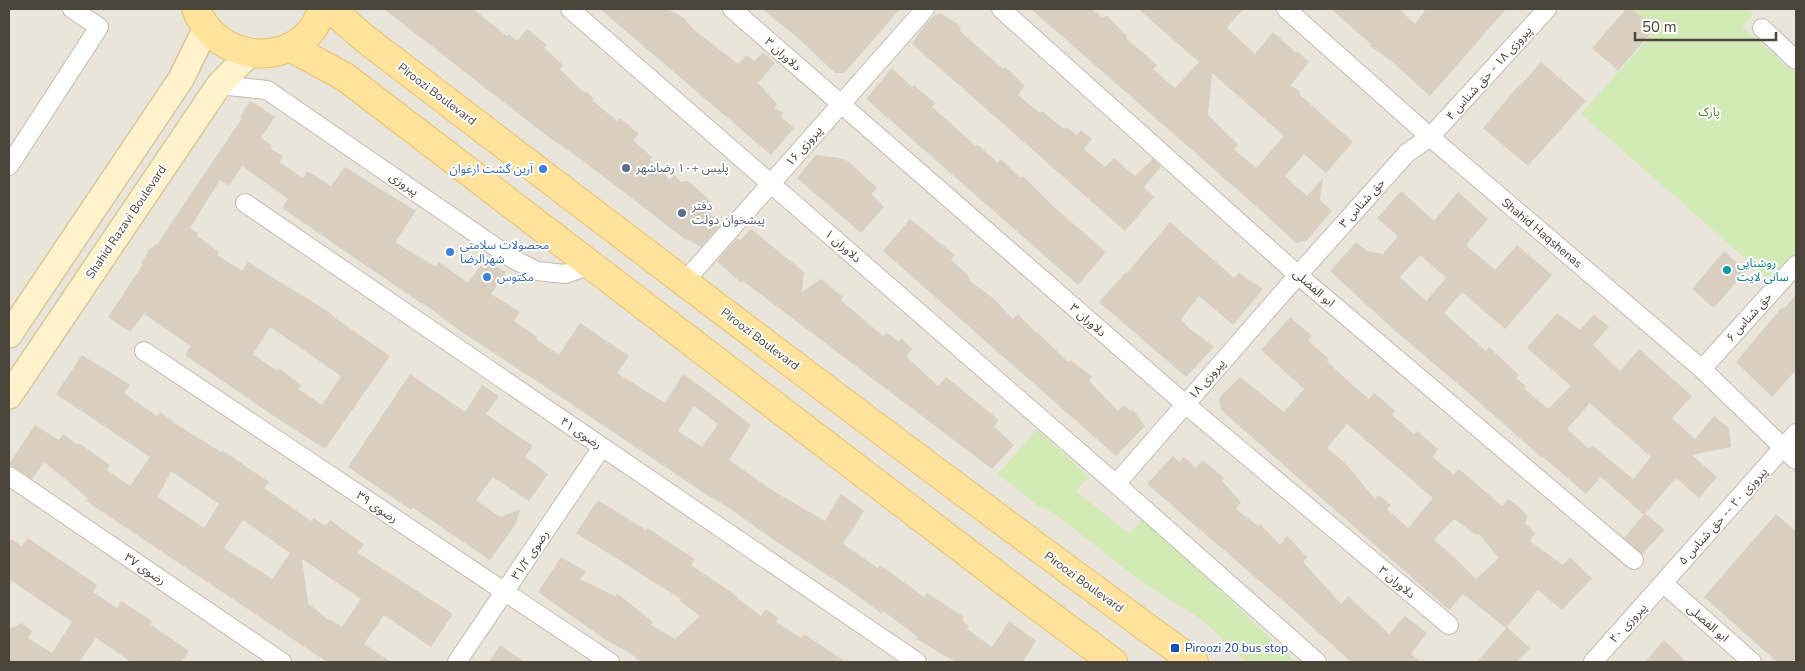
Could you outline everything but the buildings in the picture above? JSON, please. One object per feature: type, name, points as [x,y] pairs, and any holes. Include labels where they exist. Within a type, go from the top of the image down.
[{"type":"main road","points":[[201,18],[225,44],[250,54],[273,53],[290,47],[310,32],[323,9]]},
{"type":"main road","name":"Piroozi Boulevard","points":[[331,9],[364,38],[684,282],[1049,557],[1194,662]]},
{"type":"main road","points":[[290,47],[345,77],[1113,662]]},
{"type":"street","points":[[9,166],[99,27],[72,9]]},
{"type":"street","name":"دلاوران ۱","points":[[570,9],[1116,484],[1317,662]]},
{"type":"street","name":"دلاوران ۳","points":[[732,9],[1185,404],[1449,625]]},
{"type":"street","name":"پیروزی ۱۶","points":[[684,282],[925,9]]},
{"type":"street","name":"ابو الفضلی","points":[[1002,9],[1298,275],[1634,560]]},
{"type":"street","name":"Shahid Haqshenas","points":[[1286,9],[1430,137],[1702,369],[1790,454]]},
{"type":"street","name":"پیروزی ۱۸ - حق شناس ۴","points":[[1430,137],[1547,9]]},
{"type":"street","points":[[9,335],[181,79],[201,18]]},
{"type":"street","points":[[1762,28],[1796,60]]},
{"type":"street","name":"Shahid Razavi Boulevard","points":[[9,396],[219,85],[250,54]]},
{"type":"street","name":"پیروزی","points":[[219,85],[267,90],[513,259],[537,271],[565,274],[591,265]]},
{"type":"street","name":"حق شناس ۳","points":[[1298,275],[1407,153],[1430,137]]},
{"type":"street","name":"رضوی ۴۱","points":[[245,203],[917,662]]},
{"type":"street","name":"حق شناس ۶","points":[[1702,369],[1796,265]]},
{"type":"street","name":"پیروزی ۱۸","points":[[1116,484],[1298,275]]},
{"type":"street","name":"رضوی ۳۹","points":[[144,351],[610,662]]},
{"type":"street","name":"پیروزی ۲۰ -- حق شناس ۵","points":[[1663,584],[1790,454],[1796,433]]},
{"type":"street","name":"رضوی ۳۱/۲","points":[[457,662],[602,447]]},
{"type":"street","name":"رضوی ۳۷","points":[[9,476],[282,662]]},
{"type":"street","name":"ابو الفضلی","points":[[1663,584],[1752,662]]},
{"type":"street","name":"پیروزی ۲۰","points":[[1593,662],[1663,584]]},
{"type":"shaded area","points":[[9,9],[1796,9],[1796,662],[9,662]]},
{"type":"green space","name":"پارک","points":[[1631,9],[1748,9],[1753,14],[1742,27],[1796,74],[1796,252],[1771,281],[1581,114],[1656,30]]},
{"type":"green space","points":[[1037,429],[1089,477],[1076,491],[1130,534],[1143,517],[1295,662],[1247,662],[1201,619],[1142,582],[1052,512],[1037,505],[998,474]]},
{"type":"place","name":"پلیس +۱۰ رضاشهر","points":[[626,168]]},
{"type":"place","name":"آرین گشت ارغوان","points":[[543,169]]},
{"type":"place","name":"دفتر پیشخوان دولت","points":[[682,213]]},
{"type":"place","name":"محصولات سلامتی شهرالرضا","points":[[450,252]]},
{"type":"place","name":"روشنایی سانی لایت","points":[[1727,270]]},
{"type":"place","name":"مکتوس","points":[[487,277]]},
{"type":"place","name":"Piroozi 20 bus stop","points":[[1175,648]]}]
